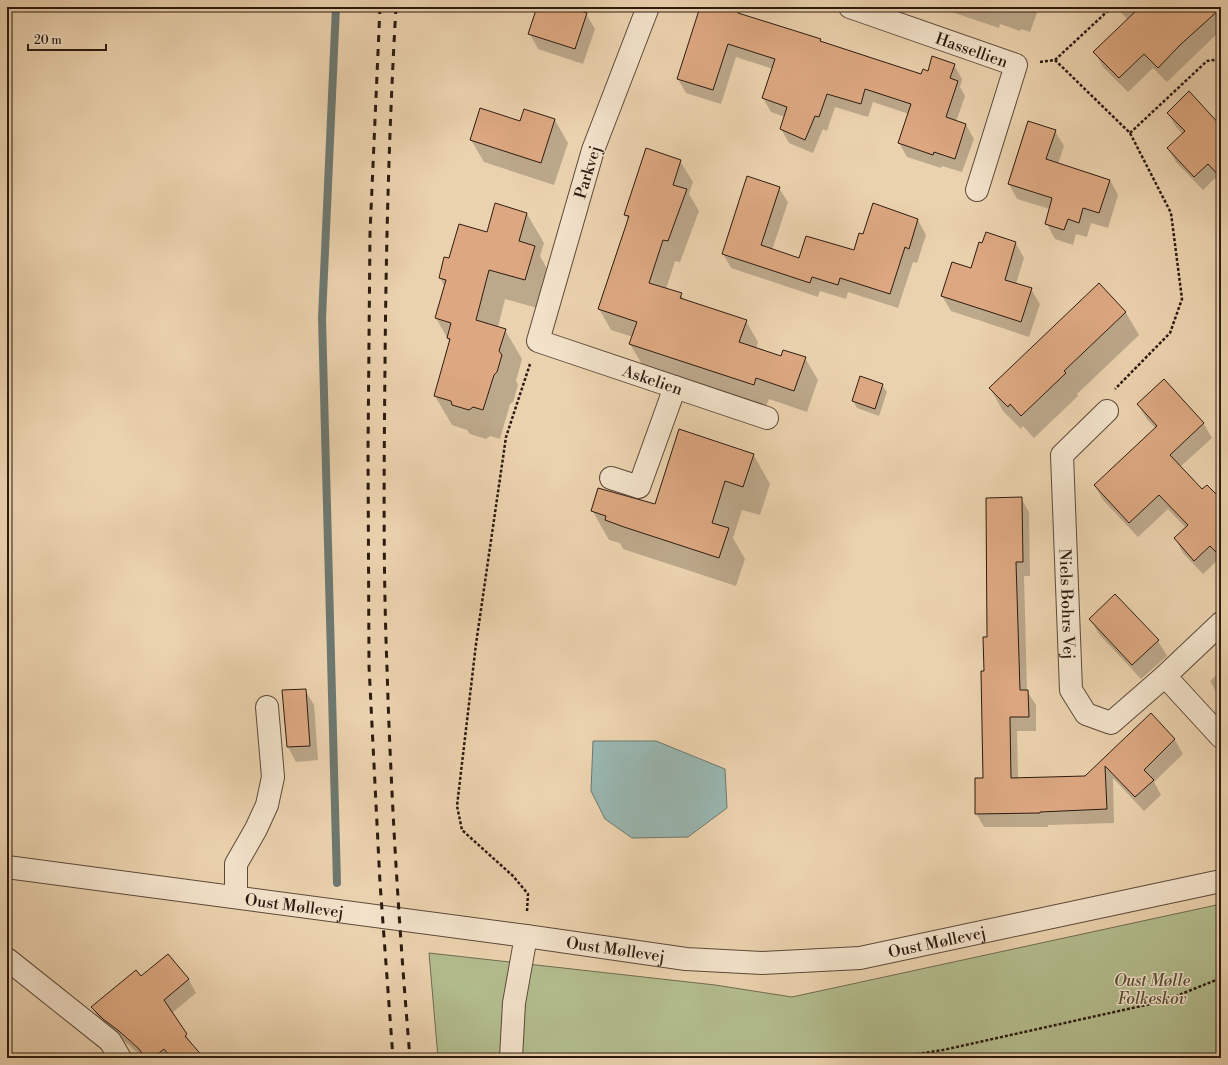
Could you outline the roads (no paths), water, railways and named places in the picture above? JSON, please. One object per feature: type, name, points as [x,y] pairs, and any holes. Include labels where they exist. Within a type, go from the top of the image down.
[{"type":"street","name":"Parkvej","points":[[538,341],[593,150],[648,7]]},
{"type":"street","name":"Hassellien","points":[[850,7],[1016,65],[977,190]]},
{"type":"street","name":"Askelien","points":[[538,341],[767,418]]},
{"type":"street","points":[[612,478],[640,487],[675,386]]},
{"type":"street","name":"Niels Bohrs Vej","points":[[1107,410],[1062,455],[1071,690],[1086,714],[1111,723],[1165,676],[1221,623]]},
{"type":"street","points":[[1165,676],[1221,737]]},
{"type":"street","points":[[236,897],[236,864],[256,829],[267,805],[273,778],[268,707]]},
{"type":"street","name":"Oust Møllevej","points":[[7,867],[526,936],[686,959],[762,963],[860,958],[1221,881]]},
{"type":"street","points":[[511,1058],[514,1003],[526,936]]},
{"type":"street","points":[[7,959],[110,1041],[120,1058]]},
{"type":"water","points":[[593,741],[656,741],[725,769],[727,808],[688,837],[632,838],[605,819],[591,791]]},
{"type":"waterway","points":[[336,7],[322,318],[337,883]]},
{"type":"railway","points":[[380,7],[370,233],[368,450],[369,666],[380,883],[393,1058]]},
{"type":"railway","points":[[396,7],[391,97],[385,321],[384,555],[393,814],[410,1058]]},
{"type":"park label","name":"Oust Mølle Folkeskov","points":[[1152,989]]}]
